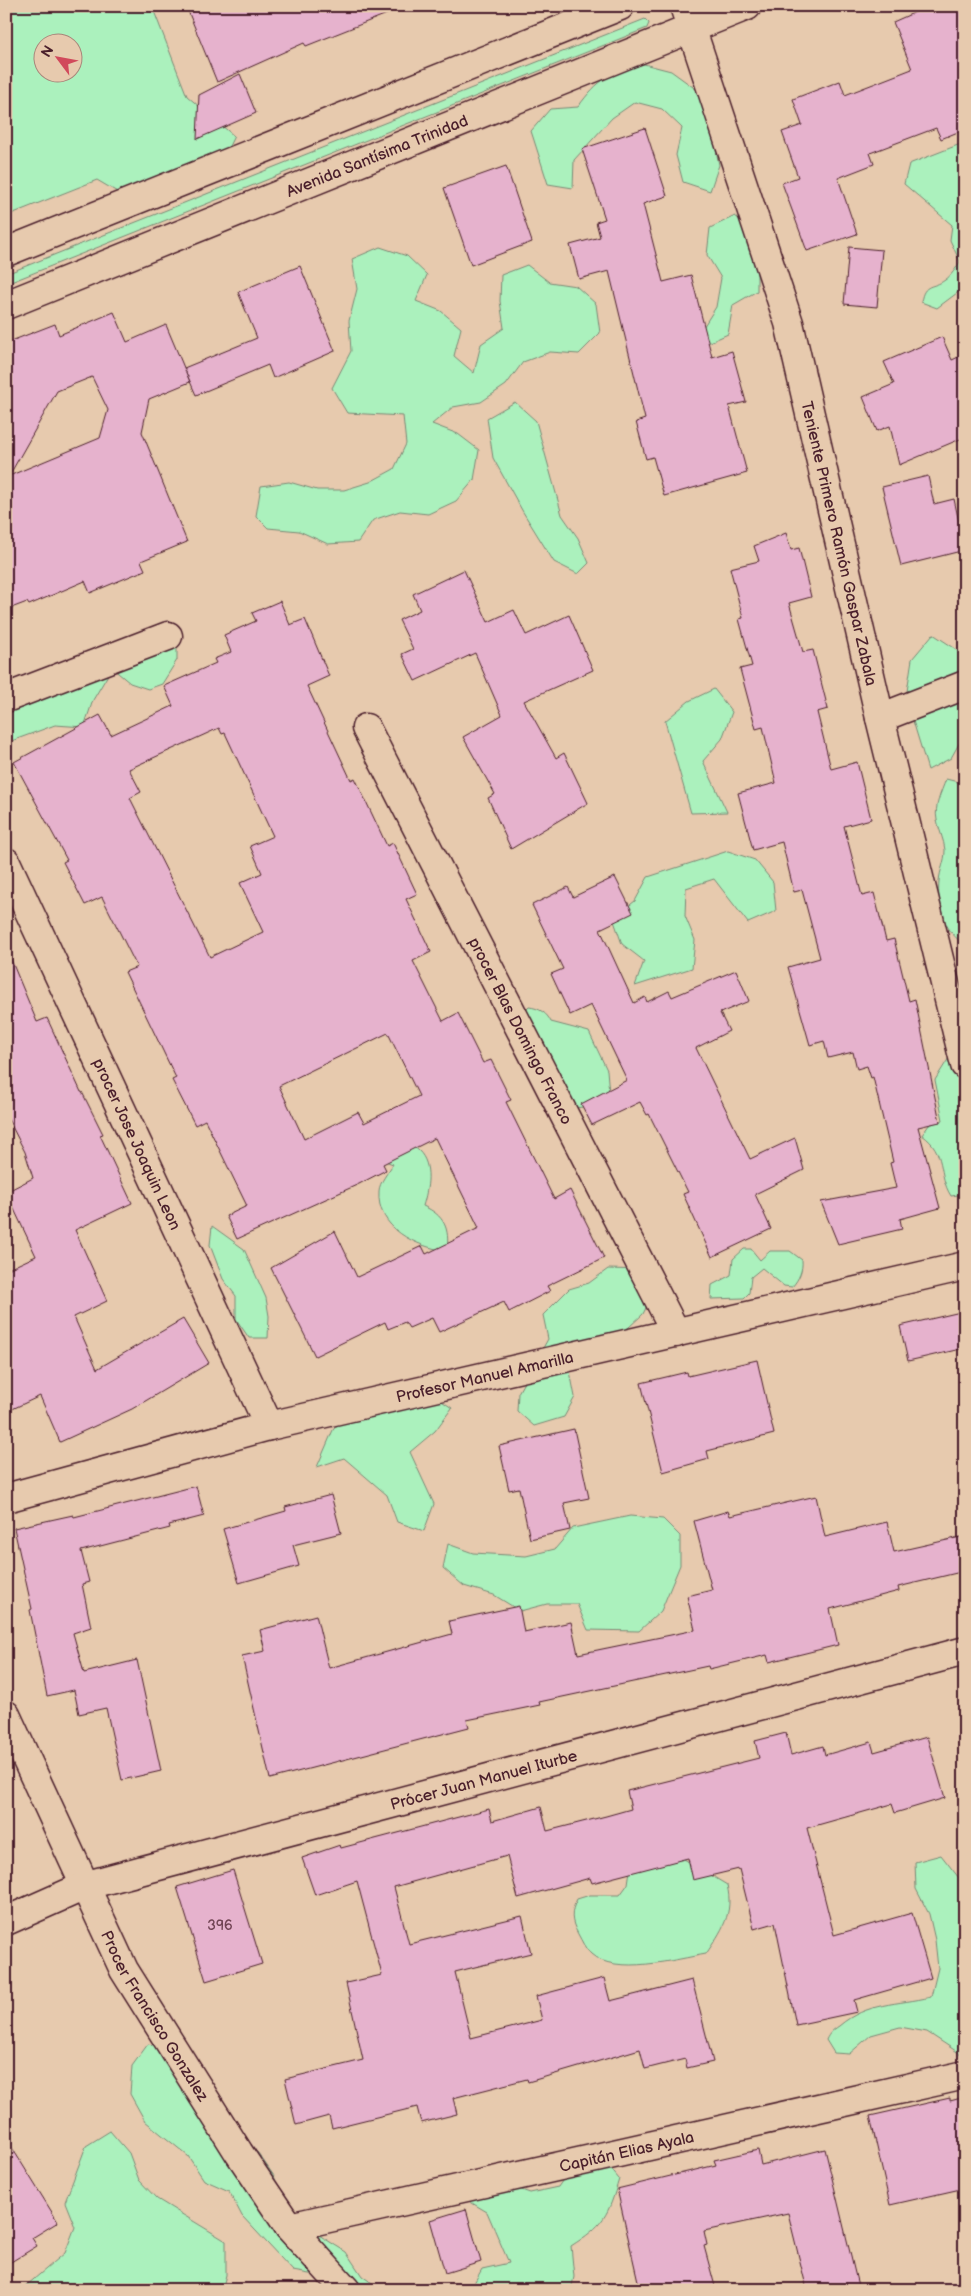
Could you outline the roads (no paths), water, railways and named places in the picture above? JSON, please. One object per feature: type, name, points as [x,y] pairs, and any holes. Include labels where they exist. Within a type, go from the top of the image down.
[{"type":"street","points":[[6,252],[620,6]]},
{"type":"street","name":"Avenida Santísima Trinidad","points":[[6,305],[688,17],[747,6]]},
{"type":"street","name":"Teniente Primero Ramón Gaspar Zabala","points":[[688,17],[789,323],[880,718],[965,1065]]},
{"type":"street","points":[[6,698],[168,636]]},
{"type":"street","points":[[880,718],[965,684]]},
{"type":"street","name":"procer Blas Domingo Franco","points":[[366,728],[676,1333]]},
{"type":"street","name":"procer Jose Joaquin Leon","points":[[6,862],[269,1426]]},
{"type":"street","name":"Profesor Manuel Amarilla","points":[[6,1498],[269,1426],[965,1266]]},
{"type":"street","name":"Prócer Juan Manuel Iturbe","points":[[6,1921],[87,1886],[965,1651]]},
{"type":"street","name":"Procer Francisco Gonzalez","points":[[6,1715],[87,1886],[124,1970],[238,2153],[290,2226],[346,2290]]},
{"type":"street","name":"Capitán Elias Ayala","points":[[290,2226],[965,2074]]}]
